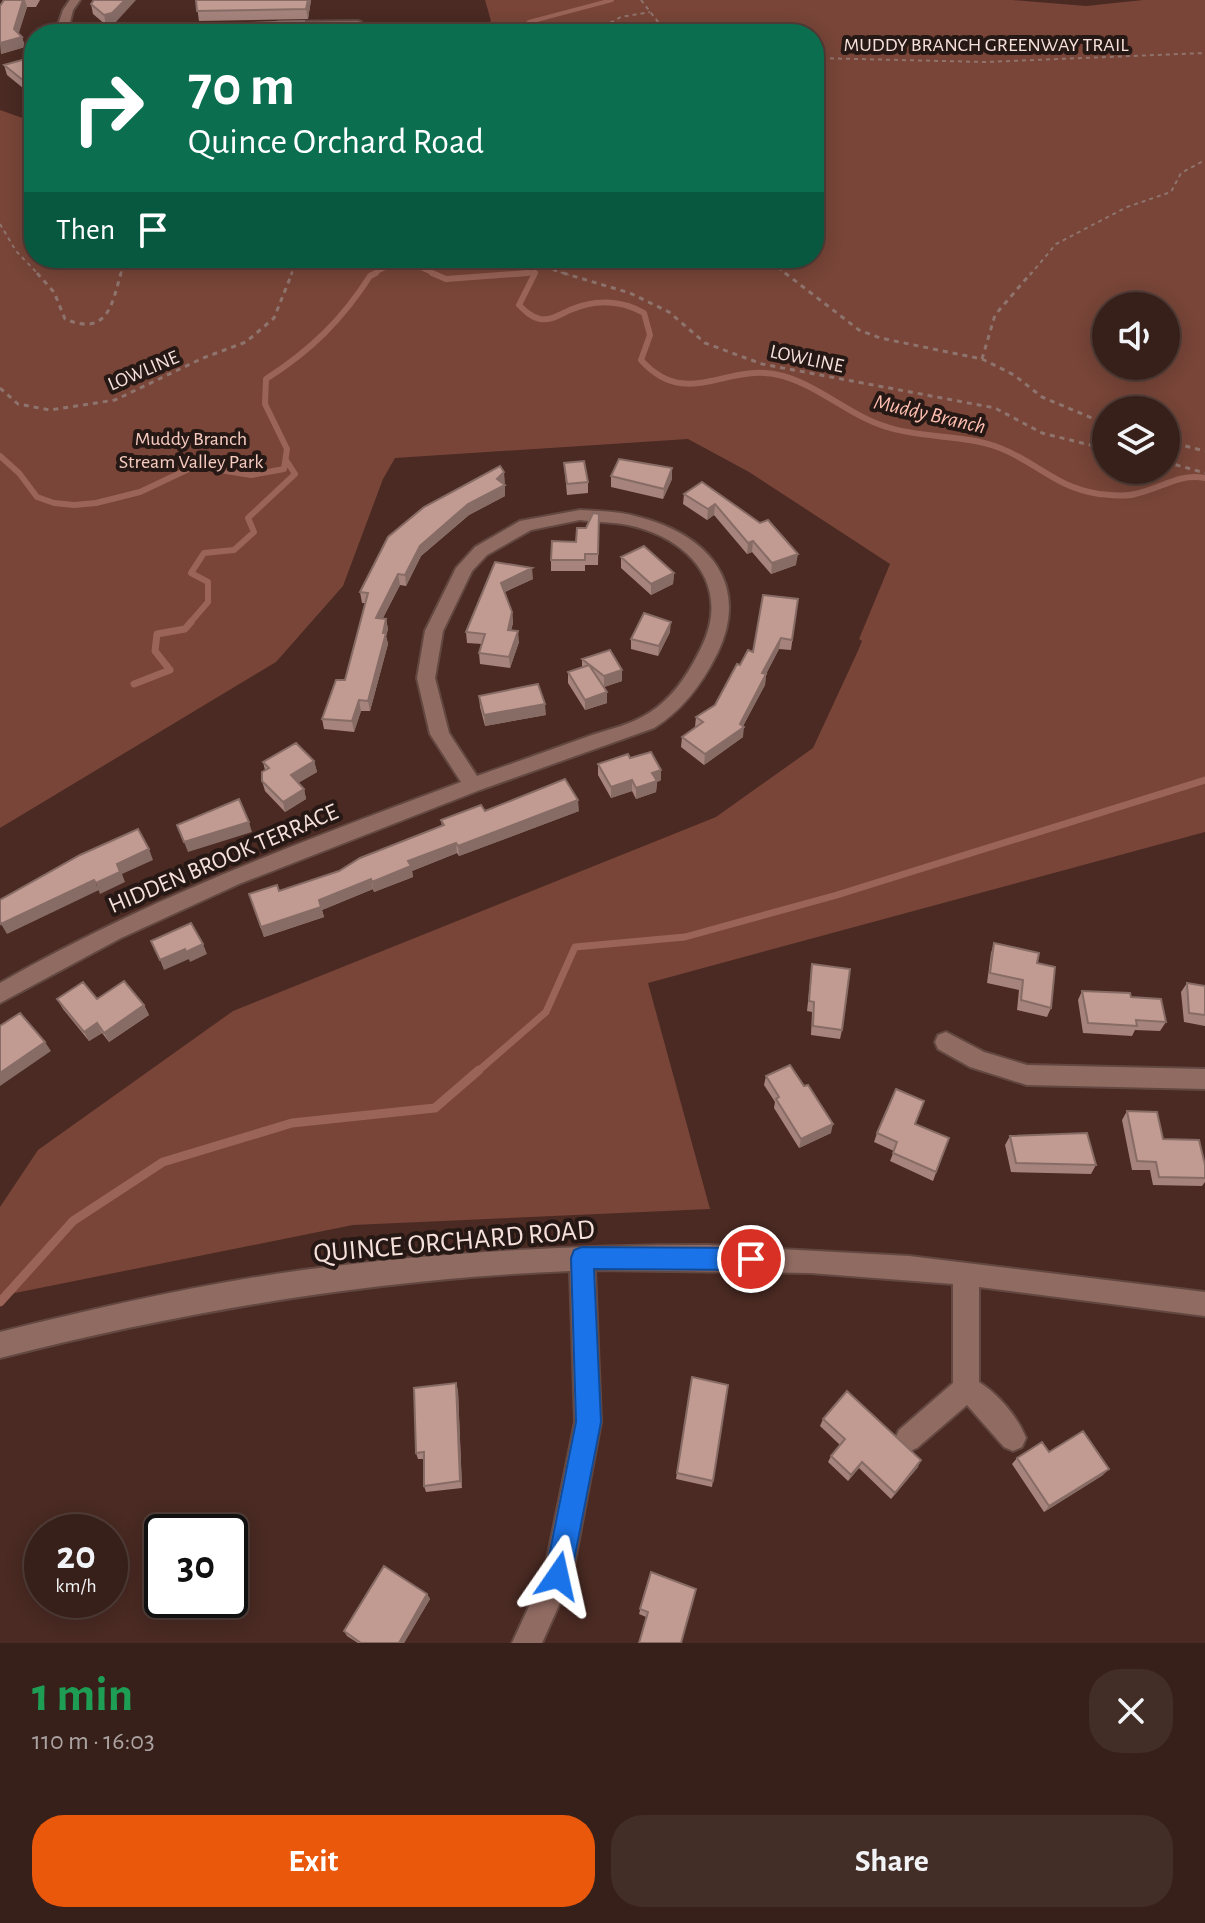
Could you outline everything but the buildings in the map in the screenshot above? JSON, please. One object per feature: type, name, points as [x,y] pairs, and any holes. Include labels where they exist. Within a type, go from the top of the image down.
[{"type":"street","points":[[64,24],[75,0]]},
{"type":"street","name":"HIDDEN BROOK TERRACE","points":[[0,994],[49,963],[205,889],[473,785],[647,723],[668,712],[683,696],[713,646],[724,614],[720,583],[696,550],[677,536],[634,521],[580,515],[526,525],[481,551],[465,568],[434,631],[426,678],[440,734],[473,785]]},
{"type":"street","points":[[946,1042],[978,1060],[1027,1075],[1205,1079]]},
{"type":"street","points":[[527,1643],[558,1576],[588,1422],[582,1258]]},
{"type":"street","name":"QUINCE ORCHARD ROAD","points":[[0,1345],[130,1311],[250,1290],[453,1266],[582,1258],[807,1260],[966,1274],[1205,1304]]},
{"type":"street","points":[[908,1439],[966,1389],[966,1274]]},
{"type":"street","points":[[966,1389],[981,1399],[1013,1438]]},
{"type":"path","points":[[641,0],[660,24]]},
{"type":"path","points":[[608,24],[621,17],[650,12]]},
{"type":"path","name":"MUDDY BRANCH GREENWAY TRAIL","points":[[824,58],[985,62],[1205,53]]},
{"type":"path","points":[[982,359],[995,315],[1056,244],[1127,207],[1171,192],[1181,173],[1205,160]]},
{"type":"path","points":[[0,224],[24,263]]},
{"type":"path","points":[[29,268],[54,291],[65,319],[77,325],[108,317],[114,309],[121,268]]},
{"type":"path","name":"LOWLINE","points":[[0,388],[18,404],[50,410],[115,400],[203,358],[246,342],[274,318],[294,268]]},
{"type":"path","name":"LOWLINE","points":[[548,268],[630,293],[669,312],[705,343],[762,364],[995,408],[1042,433],[1092,446]]},
{"type":"path","points":[[779,268],[859,330],[880,338],[982,359],[1014,375],[1042,397],[1092,418]]},
{"type":"path","points":[[1180,445],[1205,451]]},
{"type":"path","points":[[1180,466],[1205,473]]},
{"type":"green space","name":"Muddy Branch Stream Valley Park","points":[[485,0],[1012,0],[1086,6],[1143,0],[1205,0],[1205,832],[648,983],[710,1209],[353,1225],[0,1296],[0,1207],[38,1150],[233,1011],[716,817],[813,748],[862,641],[859,639],[890,564],[749,472],[688,439],[395,458],[383,479],[343,586],[276,662],[0,828],[0,110],[24,118],[24,268],[824,268],[824,24],[486,24],[491,21]]},
{"type":"waterway","points":[[527,24],[612,0]]},
{"type":"waterway","name":"Muddy Branch","points":[[0,456],[19,473],[37,497],[74,505],[140,492],[195,466],[251,475],[284,469],[287,449],[265,404],[266,379],[324,334],[370,276],[386,268]]},
{"type":"waterway","name":"Muddy Branch","points":[[420,268],[436,275]]},
{"type":"waterway","name":"Muddy Branch","points":[[511,274],[535,272],[534,275]]},
{"type":"waterway","name":"Muddy Branch","points":[[432,273],[446,279],[511,274]]},
{"type":"waterway","name":"Muddy Branch","points":[[511,274],[528,273]]},
{"type":"waterway","name":"Muddy Branch","points":[[503,275],[511,274]]},
{"type":"waterway","name":"Muddy Branch","points":[[534,275],[519,305],[534,317],[548,319],[579,306],[598,303],[617,303],[644,313],[650,335],[641,360],[658,375],[675,382],[692,384],[744,374],[783,376],[810,387],[873,422],[901,431],[958,438],[1000,448],[1070,486],[1099,494],[1131,495],[1186,478],[1205,478]]},
{"type":"waterway","points":[[189,624],[208,602],[208,582],[191,573],[204,553],[234,550],[254,532],[248,518],[295,474],[286,460]]},
{"type":"waterway","points":[[134,684],[170,670],[155,651],[157,634],[185,629],[191,622]]},
{"type":"waterway","points":[[477,1072],[546,1012],[575,947],[685,937],[837,895],[1205,780]]},
{"type":"waterway","points":[[0,1302],[73,1221],[163,1162],[292,1123],[435,1108],[479,1070]]},
{"type":"route","points":[[558,1576],[588,1422],[582,1258],[751,1259]]}]
